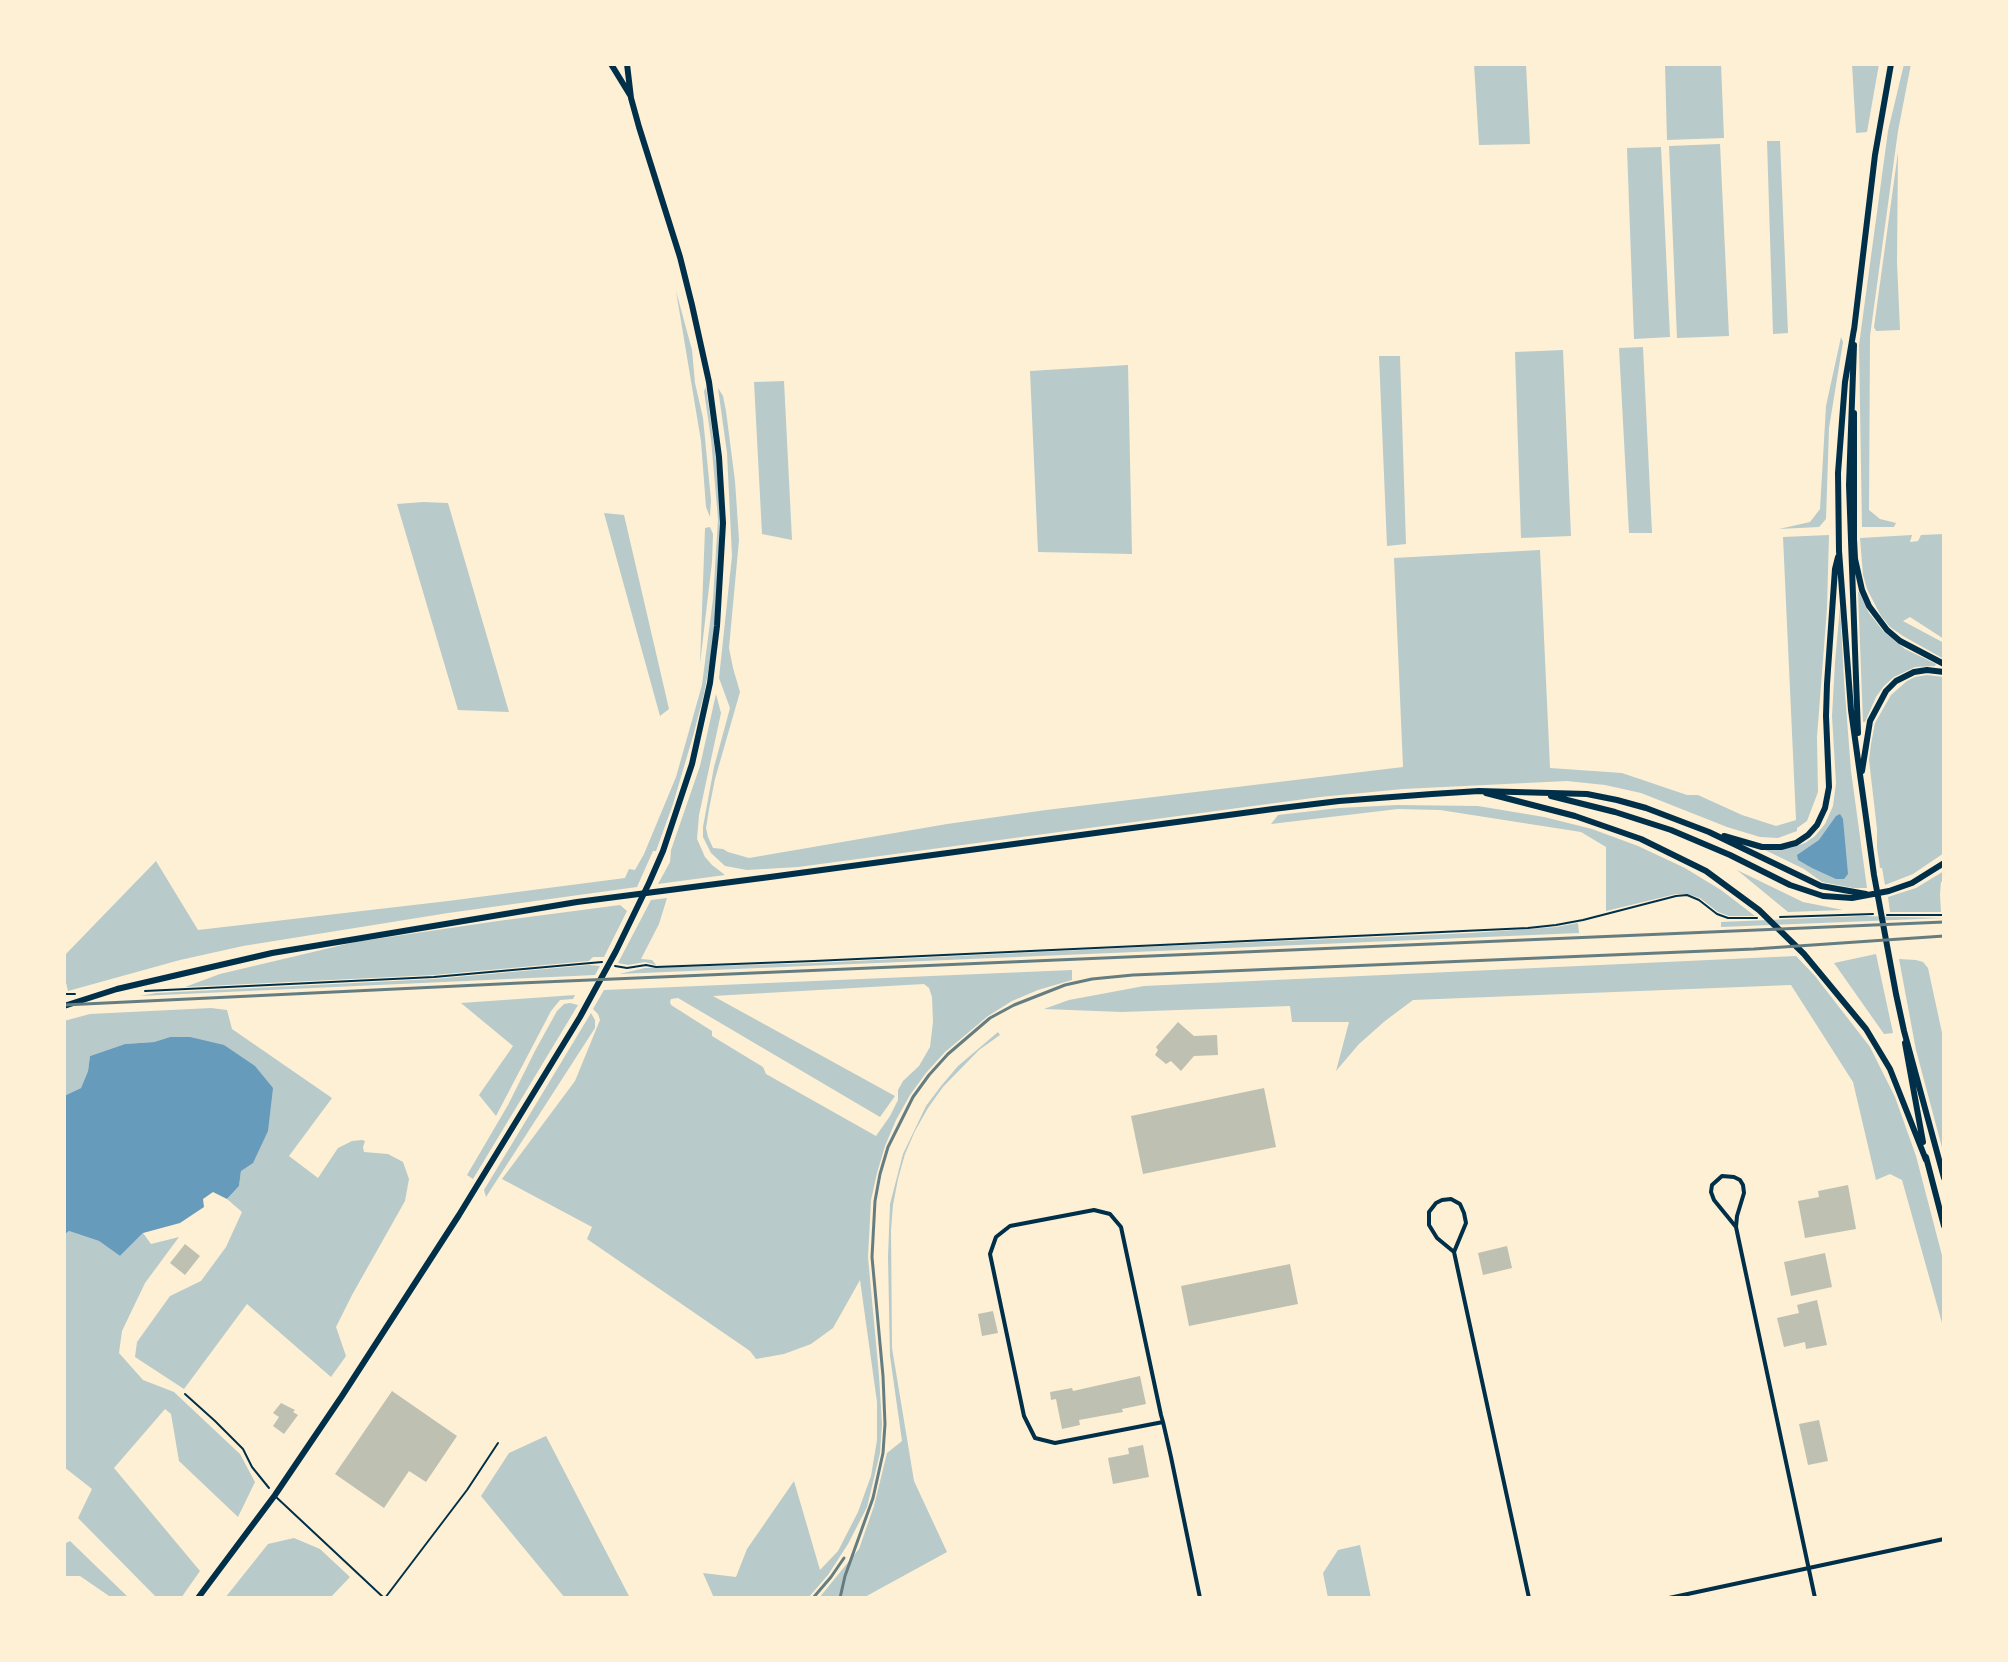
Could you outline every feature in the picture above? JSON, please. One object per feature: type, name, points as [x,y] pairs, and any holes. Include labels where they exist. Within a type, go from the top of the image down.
[{"type":"main road","points":[[611,64],[631,98]]},
{"type":"main road","points":[[198,1598],[275,1495],[342,1396],[459,1215],[580,1017],[616,951],[663,851],[692,764],[710,683],[717,626],[723,523],[719,457],[709,382],[680,257],[631,98],[627,64]]},
{"type":"main road","points":[[1891,64],[1873,170],[1846,371],[1838,473],[1839,551],[1851,710],[1874,875],[1904,1031],[1944,1178]]},
{"type":"main road","points":[[1854,329],[1849,485],[1858,762]]},
{"type":"main road","points":[[1852,539],[1862,590],[1878,619],[1900,641],[1944,664]]},
{"type":"main road","points":[[1709,832],[1762,847],[1781,847],[1796,843],[1808,835],[1825,808],[1829,787],[1827,684],[1839,551]]},
{"type":"main road","points":[[1860,778],[1870,721],[1886,691],[1896,681],[1914,672],[1944,672]]},
{"type":"main road","points":[[64,1006],[117,989],[272,953],[577,902],[1326,802],[1479,791],[1587,794],[1617,800],[1709,832],[1821,886],[1866,894]]},
{"type":"main road","points":[[1479,791],[1575,816],[1641,839],[1706,871],[1744,898],[1789,937],[1866,1029],[1890,1069],[1926,1160]]},
{"type":"main road","points":[[1540,794],[1615,812],[1671,830],[1806,892],[1838,898],[1889,891],[1912,883],[1944,863]]},
{"type":"main road","points":[[1904,1031],[1926,1160],[1944,1226]]},
{"type":"street","points":[[1736,1227],[1711,1192],[1712,1185],[1722,1176],[1734,1177],[1743,1185],[1736,1227],[1815,1598]]},
{"type":"street","points":[[1454,1252],[1437,1238],[1429,1225],[1429,1212],[1442,1200],[1451,1199],[1460,1204],[1464,1213],[1466,1223],[1454,1252],[1529,1598]]},
{"type":"street","points":[[1163,1422],[1055,1443],[1035,1438],[1024,1416],[990,1254],[996,1237],[1010,1226],[1094,1210],[1110,1214],[1121,1227],[1163,1422],[1200,1598]]},
{"type":"street","points":[[1669,1598],[1944,1539]]},
{"type":"lane","points":[[275,1495],[384,1598],[467,1490],[498,1443]]},
{"type":"path","points":[[616,966],[814,961],[1528,928],[1556,925],[1687,895],[1728,918],[1756,919]]},
{"type":"path","points":[[1771,918],[1862,913],[1944,915]]},
{"type":"path","points":[[141,991],[434,977],[604,962]]},
{"type":"path","points":[[64,994],[80,994]]},
{"type":"path","points":[[185,1394],[243,1449],[252,1467],[275,1495]]},
{"type":"shaded area","points":[[1474,64],[1526,64],[1530,144],[1479,145]]},
{"type":"shaded area","points":[[1665,64],[1721,64],[1724,138],[1667,140]]},
{"type":"shaded area","points":[[1852,64],[1879,64],[1867,132],[1856,133]]},
{"type":"shaded area","points":[[1904,64],[1911,64],[1898,131],[1870,336],[1869,510],[1880,519],[1896,523],[1894,527],[1862,527],[1859,345],[1888,131]]},
{"type":"shaded area","points":[[1767,141],[1780,141],[1788,333],[1773,334]]},
{"type":"shaded area","points":[[1720,144],[1729,336],[1677,338],[1669,146]]},
{"type":"shaded area","points":[[1661,147],[1670,337],[1634,339],[1627,148]]},
{"type":"shaded area","points":[[1898,152],[1900,330],[1876,331],[1874,327]]},
{"type":"shaded area","points":[[676,291],[692,350],[703,418],[710,517],[706,507],[701,441]]},
{"type":"shaded area","points":[[1841,337],[1843,342],[1829,428],[1826,519],[1819,527],[1779,529],[1810,522],[1820,509],[1826,406]]},
{"type":"shaded area","points":[[1643,347],[1652,533],[1629,533],[1619,348]]},
{"type":"shaded area","points":[[1563,350],[1571,536],[1521,538],[1515,352]]},
{"type":"shaded area","points":[[1379,356],[1400,356],[1406,544],[1387,546]]},
{"type":"shaded area","points":[[1128,365],[1132,554],[1038,552],[1030,371]]},
{"type":"shaded area","points":[[784,381],[792,540],[762,534],[754,382]]},
{"type":"shaded area","points":[[706,387],[720,504],[719,583],[711,656],[704,694],[673,804],[656,851],[653,851],[637,887],[243,946],[68,991],[64,956],[156,861],[198,930],[625,878],[629,869],[635,870],[676,777],[702,685],[713,599],[718,519]]},
{"type":"shaded area","points":[[718,388],[726,411],[735,481],[739,540],[729,648],[740,692],[709,809],[706,828],[713,848],[749,858],[1046,810],[1403,767],[1394,558],[1540,550],[1550,768],[1622,773],[1687,795],[1698,795],[1776,826],[1796,820],[1783,537],[1829,535],[1817,737],[1818,792],[1807,821],[1797,831],[1778,838],[1760,837],[1641,793],[1567,781],[1403,789],[1320,797],[798,867],[747,870],[725,866],[711,853],[703,837],[714,767],[730,708],[719,678],[732,556],[727,453]]},
{"type":"shaded area","points":[[448,503],[509,712],[458,710],[397,504]]},
{"type":"shaded area","points":[[604,513],[624,515],[669,709],[660,716]]},
{"type":"shaded area","points":[[710,527],[713,534],[712,562],[700,664],[705,528]]},
{"type":"shaded area","points":[[1944,534],[1944,639],[1910,617],[1903,621],[1944,643],[1944,659],[1903,636],[1881,616],[1863,575],[1860,538],[1912,535],[1910,542],[1918,541],[1921,535]]},
{"type":"shaded area","points":[[1858,592],[1884,632],[1905,649],[1936,664],[1915,667],[1894,677],[1876,697],[1865,722],[1863,722]]},
{"type":"shaded area","points":[[1840,607],[1851,771],[1867,888],[1822,882],[1804,869],[1765,850],[1791,848],[1805,843],[1825,824],[1833,806],[1836,783],[1832,716]]},
{"type":"shaded area","points":[[1927,675],[1944,677],[1944,853],[1913,874],[1885,885],[1877,848],[1869,760],[1875,723],[1891,695],[1907,681]]},
{"type":"shaded area","points":[[716,694],[721,713],[699,815],[697,839],[705,857],[725,875],[658,884],[670,862],[671,850],[700,766]]},
{"type":"shaded area","points":[[1397,805],[1478,806],[1592,829],[1685,868],[1755,916],[1729,916],[1718,912],[1700,898],[1687,894],[1606,911],[1606,847],[1581,832],[1440,810],[1398,809],[1271,824],[1278,815]]},
{"type":"shaded area","points":[[1737,870],[1803,902],[1843,910],[1788,912]]},
{"type":"shaded area","points":[[1944,871],[1941,912],[1890,912],[1888,897],[1916,888]]},
{"type":"shaded area","points":[[667,898],[659,924],[641,959],[652,960],[656,965],[645,962],[618,963],[651,900]]},
{"type":"shaded area","points":[[620,905],[627,911],[604,957],[593,957],[589,961],[434,975],[185,987],[220,974],[355,942]]},
{"type":"shaded area","points":[[1862,916],[1944,918],[1721,927],[1721,922]]},
{"type":"shaded area","points":[[1578,923],[1579,933],[619,974],[645,968],[1472,933]]},
{"type":"shaded area","points":[[1876,954],[1893,1033],[1884,1034],[1834,963]]},
{"type":"shaded area","points":[[1796,956],[1870,1047],[1895,1097],[1916,1156],[1944,1263],[1944,1330],[1902,1180],[1890,1174],[1876,1180],[1853,1082],[1791,985],[1413,1000],[1359,1044],[1336,1071],[1349,1022],[1292,1022],[1290,1006],[1122,1012],[1044,1009],[1069,1000],[1144,986]]},
{"type":"shaded area","points":[[1899,959],[1923,962],[1928,968],[1944,1042],[1944,1155],[1916,1050]]},
{"type":"shaded area","points":[[600,966],[595,975],[140,996],[434,979]]},
{"type":"shaded area","points":[[1072,970],[1072,980],[1012,1001],[988,1016],[945,1052],[910,1095],[885,1146],[871,1200],[868,1257],[882,1424],[880,1453],[867,1507],[828,1575],[808,1598],[714,1598],[703,1573],[736,1577],[747,1549],[794,1481],[820,1570],[838,1551],[858,1512],[871,1476],[877,1440],[877,1402],[860,1280],[833,1328],[811,1344],[784,1354],[756,1359],[750,1351],[587,1239],[592,1227],[502,1179],[575,1081],[600,1020],[593,1009],[604,990]],"holes":[[[924,984],[929,988],[933,1022],[930,1047],[919,1066],[903,1081],[898,1090],[898,1100],[876,1136],[766,1074],[763,1067],[712,1036],[712,1031],[670,1002],[678,998],[880,1117],[895,1096],[713,996]]]},
{"type":"shaded area","points":[[575,995],[573,999],[560,1000],[551,1011],[496,1116],[479,1095],[513,1046],[461,1003]]},
{"type":"shaded area","points":[[570,1003],[578,1005],[473,1179],[467,1175],[536,1049],[557,1011]]},
{"type":"shaded area","points":[[211,1008],[227,1010],[232,1029],[332,1098],[289,1156],[318,1178],[338,1148],[362,1140],[365,1141],[364,1152],[388,1154],[403,1162],[409,1179],[405,1201],[336,1327],[346,1356],[331,1377],[247,1304],[184,1389],[135,1357],[137,1342],[170,1296],[201,1281],[226,1247],[242,1212],[227,1199],[239,1186],[241,1171],[170,1037],[154,1042],[125,1044],[90,1056],[81,1088],[64,1096],[64,1021],[90,1014]]},
{"type":"shaded area","points":[[591,1013],[595,1028],[486,1197],[484,1190]]},
{"type":"shaded area","points":[[998,1032],[1000,1035],[979,1050],[943,1087],[928,1108],[905,1154],[893,1205],[892,1348],[914,1481],[947,1552],[863,1598],[819,1598],[859,1549],[887,1453],[902,1441],[890,1356],[888,1257],[890,1204],[903,1154],[926,1106],[941,1086],[958,1066]]},
{"type":"shaded area","points":[[69,1231],[99,1241],[120,1256],[143,1233],[151,1244],[179,1237],[145,1283],[122,1331],[119,1353],[143,1380],[174,1392],[240,1454],[255,1482],[238,1517],[179,1461],[171,1414],[165,1409],[114,1468],[200,1571],[181,1598],[157,1598],[78,1518],[92,1489],[64,1467],[64,1235]]},
{"type":"shaded area","points":[[546,1436],[630,1598],[565,1598],[481,1496],[509,1453]]},
{"type":"shaded area","points":[[294,1538],[320,1549],[350,1577],[330,1598],[225,1598],[268,1544]]},
{"type":"shaded area","points":[[70,1541],[129,1598],[112,1598],[80,1576],[64,1576],[64,1544]]},
{"type":"shaded area","points":[[1360,1545],[1371,1598],[1328,1598],[1323,1573],[1338,1550]]},
{"type":"water","points":[[1840,814],[1848,874],[1844,879],[1836,879],[1798,860],[1797,855],[1819,840]]},
{"type":"water","points":[[170,1037],[190,1037],[224,1045],[255,1066],[273,1088],[268,1131],[253,1163],[241,1171],[239,1186],[227,1199],[213,1192],[203,1199],[204,1207],[180,1223],[143,1233],[120,1256],[99,1241],[69,1231],[64,1235],[64,1096],[81,1088],[90,1056],[125,1044],[154,1042]]},
{"type":"building","points":[[1178,1022],[1194,1036],[1217,1035],[1218,1055],[1194,1056],[1181,1071],[1171,1061],[1166,1064],[1155,1055],[1156,1047]]},
{"type":"building","points":[[1264,1088],[1276,1147],[1143,1174],[1131,1116]]},
{"type":"building","points":[[1848,1185],[1856,1229],[1805,1238],[1798,1201],[1819,1197],[1818,1191]]},
{"type":"building","points":[[185,1244],[200,1256],[185,1275],[170,1263]]},
{"type":"building","points":[[1507,1246],[1512,1268],[1483,1275],[1478,1253]]},
{"type":"building","points":[[1825,1253],[1832,1287],[1791,1296],[1784,1262]]},
{"type":"building","points":[[1290,1264],[1298,1304],[1189,1326],[1181,1286]]},
{"type":"building","points":[[1817,1300],[1827,1345],[1806,1349],[1805,1342],[1784,1347],[1777,1318],[1799,1313],[1797,1305]]},
{"type":"building","points":[[993,1311],[998,1333],[982,1336],[978,1314]]},
{"type":"building","points":[[1140,1376],[1146,1404],[1122,1409],[1123,1412],[1079,1420],[1080,1425],[1062,1429],[1056,1399],[1051,1400],[1050,1392],[1072,1388],[1073,1391]]},
{"type":"building","points":[[392,1391],[457,1436],[426,1482],[409,1471],[384,1508],[335,1474]]},
{"type":"building","points":[[281,1403],[298,1415],[284,1434],[273,1426],[279,1417],[273,1413]]},
{"type":"building","points":[[1819,1420],[1828,1461],[1808,1465],[1799,1424]]},
{"type":"building","points":[[1143,1445],[1149,1477],[1113,1484],[1108,1458],[1129,1454],[1128,1448]]},
{"type":"railway","points":[[64,1005],[1944,922]]},
{"type":"railway","points":[[840,1598],[873,1498],[883,1453],[883,1376],[872,1257],[880,1174],[888,1147],[913,1097],[948,1054],[990,1018],[1065,985],[1133,975],[1754,949],[1944,936]]},
{"type":"railway","points":[[813,1598],[844,1558]]}]
